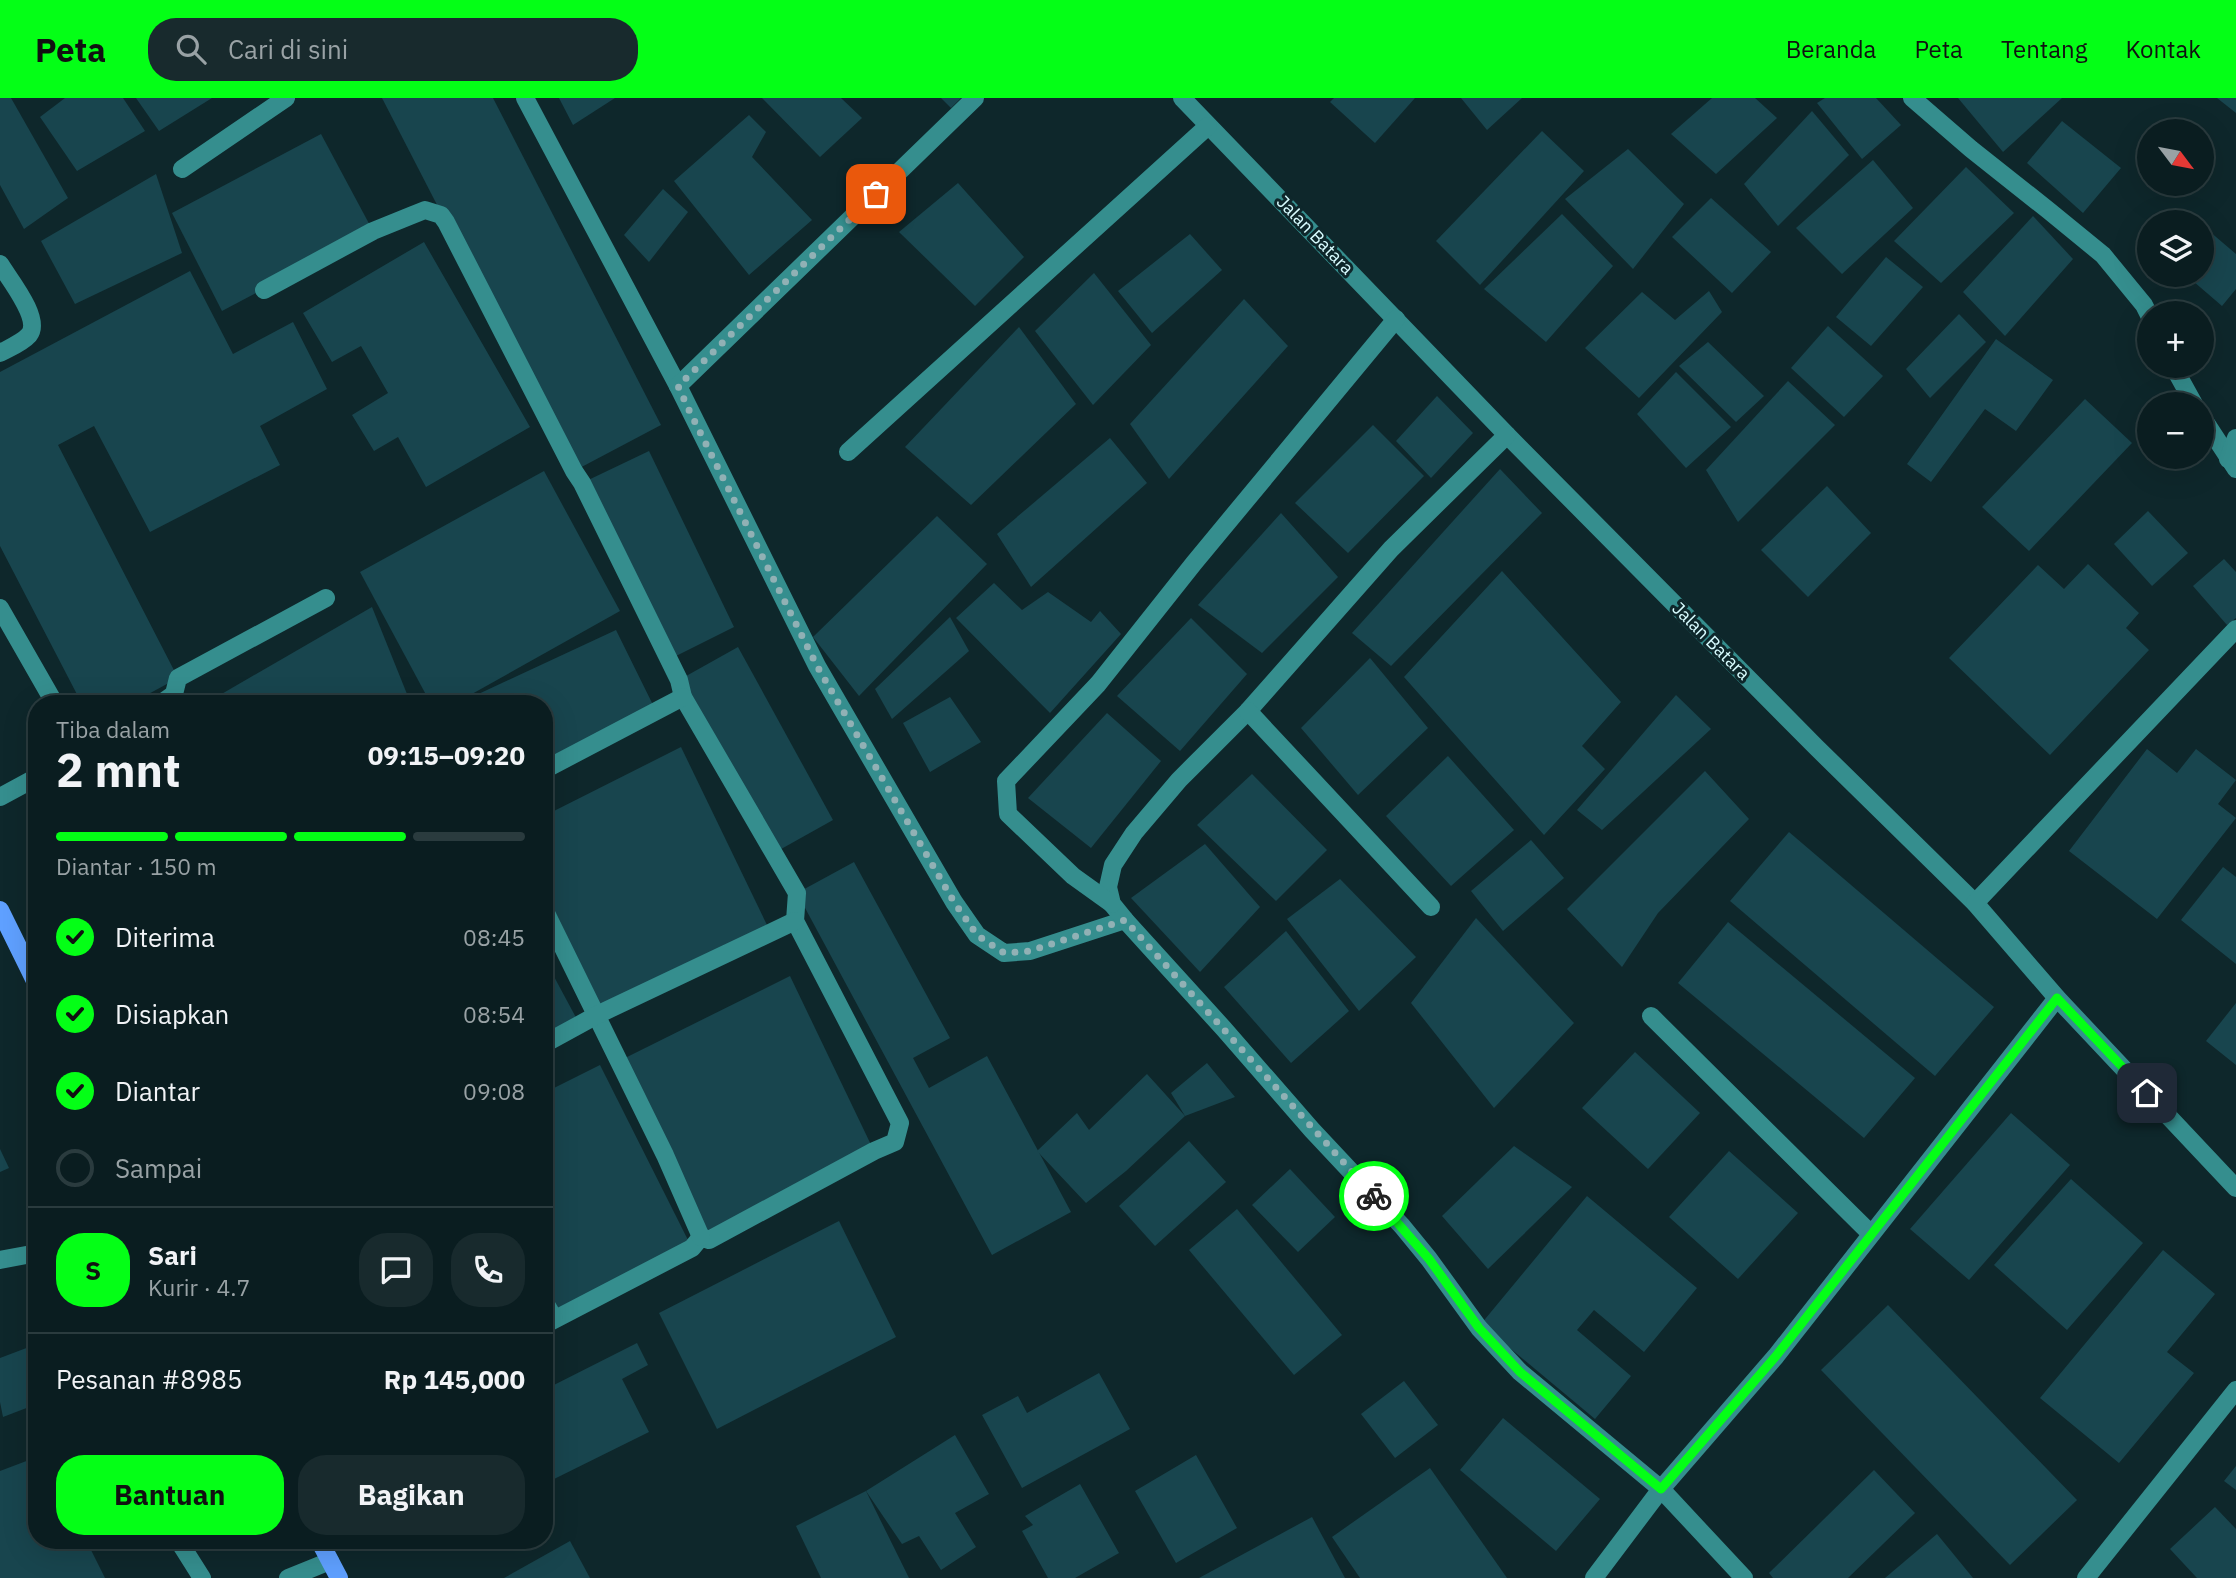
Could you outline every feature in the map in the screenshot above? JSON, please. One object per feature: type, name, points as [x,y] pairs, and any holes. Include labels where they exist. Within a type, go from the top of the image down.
[{"type":"main road","points":[[0,910],[28,967]]},
{"type":"main road","points":[[324,1549],[339,1578]]},
{"type":"street","points":[[182,169],[286,98]]},
{"type":"street","points":[[526,98],[678,386],[817,666],[954,902],[977,935],[1004,953],[1030,951],[1125,920]]},
{"type":"street","points":[[678,386],[975,98]]},
{"type":"street","name":"Jalan Batara","points":[[1182,98],[1507,435],[1975,903],[2057,998],[2236,1188]]},
{"type":"street","points":[[1912,98],[2103,256],[2141,301]]},
{"type":"street","points":[[848,452],[1208,126]]},
{"type":"street","points":[[264,290],[373,231],[425,210],[440,215],[446,222],[582,483],[679,680],[683,697],[797,893],[795,921],[900,1123],[895,1142],[709,1240],[701,1237],[665,1155],[553,927]]},
{"type":"street","points":[[0,264],[32,316],[33,326],[28,336],[0,353]]},
{"type":"street","points":[[1396,319],[1194,563],[1098,684],[1006,781],[1008,814],[1073,876],[1112,904],[1312,1130],[1402,1226],[1479,1328],[1520,1372],[1661,1489],[1744,1578]]},
{"type":"street","points":[[1112,904],[1108,887],[1113,865],[1134,833],[1179,780],[1248,711],[1391,549],[1507,435]]},
{"type":"street","points":[[2214,436],[2232,464]]},
{"type":"street","points":[[2232,464],[2236,439]]},
{"type":"street","points":[[173,695],[178,678],[326,598]]},
{"type":"street","points":[[0,608],[50,695]]},
{"type":"street","points":[[1975,903],[2236,628]]},
{"type":"street","points":[[553,765],[683,697]]},
{"type":"street","points":[[1248,711],[1432,907]]},
{"type":"street","points":[[0,797],[28,782]]},
{"type":"street","points":[[553,1039],[597,1015],[795,921]]},
{"type":"street","points":[[1594,1578],[1661,1489],[1776,1356],[2057,998]]},
{"type":"street","points":[[1651,1016],[1871,1234]]},
{"type":"street","points":[[553,1319],[692,1248],[701,1237]]},
{"type":"street","points":[[0,1260],[28,1255]]},
{"type":"street","points":[[2086,1578],[2236,1390]]},
{"type":"street","points":[[184,1549],[202,1578]]},
{"type":"street","points":[[288,1578],[330,1560]]},
{"type":"building","points":[[0,98],[11,98],[68,198],[24,229],[0,185]]},
{"type":"building","points":[[65,98],[123,98],[145,131],[77,171],[40,117]]},
{"type":"building","points":[[136,98],[212,98],[159,131]]},
{"type":"building","points":[[382,98],[493,98],[661,425],[574,471]]},
{"type":"building","points":[[559,98],[615,98],[573,125]]},
{"type":"building","points":[[762,98],[841,98],[862,118],[820,157]]},
{"type":"building","points":[[941,98],[961,98],[951,108]]},
{"type":"building","points":[[1334,98],[1415,98],[1375,143],[1330,102]]},
{"type":"building","points":[[1461,98],[1522,98],[1487,130]]},
{"type":"building","points":[[1712,98],[1755,98],[1777,118],[1716,174],[1671,134]]},
{"type":"building","points":[[1825,98],[1876,98],[1901,125],[1862,159],[1817,103]]},
{"type":"building","points":[[1958,98],[2062,98],[2003,152]]},
{"type":"building","points":[[2217,98],[2236,98],[2236,113]]},
{"type":"building","points":[[1812,111],[1849,155],[1778,226],[1744,184]]},
{"type":"building","points":[[749,115],[766,132],[752,157],[812,220],[749,275],[674,181]]},
{"type":"building","points":[[2062,121],[2121,168],[2083,213],[2027,163]]},
{"type":"building","points":[[1542,131],[1584,171],[1480,285],[1436,241]]},
{"type":"building","points":[[321,134],[373,231],[222,311],[172,213]]},
{"type":"building","points":[[1628,149],[1684,204],[1633,269],[1565,199]]},
{"type":"building","points":[[1873,160],[1913,208],[1842,274],[1796,228]]},
{"type":"building","points":[[1966,167],[2014,213],[1941,283],[1894,241]]},
{"type":"building","points":[[156,174],[182,253],[75,304],[41,241]]},
{"type":"building","points":[[958,183],[1024,257],[975,306],[899,232]]},
{"type":"building","points":[[663,189],[688,212],[649,262],[624,235]]},
{"type":"building","points":[[1711,198],[1771,252],[1732,293],[1672,237]]},
{"type":"building","points":[[1562,214],[1613,266],[1546,342],[1484,289]]},
{"type":"building","points":[[2033,216],[2073,259],[2005,336],[1963,292]]},
{"type":"building","points":[[1190,234],[1222,270],[1152,333],[1118,291]]},
{"type":"building","points":[[2214,235],[2236,254],[2236,289],[2222,306],[2200,287],[2214,287]]},
{"type":"building","points":[[424,242],[530,427],[426,487],[398,437],[374,451],[352,415],[388,393],[361,346],[332,362],[303,313]]},
{"type":"building","points":[[1886,257],[1923,287],[1871,346],[1836,317]]},
{"type":"building","points":[[190,271],[233,354],[293,322],[327,389],[260,426],[280,465],[150,532],[94,426],[58,445],[178,678],[147,695],[77,695],[0,546],[0,372]]},
{"type":"building","points":[[1094,273],[1151,345],[1093,405],[1035,331]]},
{"type":"building","points":[[1709,291],[1722,312],[1639,398],[1585,348],[1642,292],[1675,320]]},
{"type":"building","points":[[1244,299],[1288,346],[1169,479],[1130,424]]},
{"type":"building","points":[[1959,314],[1986,342],[1930,398],[1906,369]]},
{"type":"building","points":[[1828,326],[1883,376],[1844,417],[1791,368]]},
{"type":"building","points":[[1019,327],[1076,404],[971,505],[905,447]]},
{"type":"building","points":[[1996,339],[2053,380],[2016,431],[1985,409],[1931,482],[1907,464]]},
{"type":"building","points":[[1708,342],[1764,396],[1736,422],[1679,366]]},
{"type":"building","points":[[1676,372],[1731,427],[1686,468],[1637,414]]},
{"type":"building","points":[[1788,381],[1835,425],[1738,522],[1706,470]]},
{"type":"building","points":[[1437,396],[1473,433],[1431,478],[1396,441]]},
{"type":"building","points":[[2085,399],[2132,443],[2029,551],[1982,507]]},
{"type":"building","points":[[1373,425],[1424,476],[1348,553],[1295,503]]},
{"type":"building","points":[[1110,438],[1147,483],[1031,587],[997,534]]},
{"type":"building","points":[[649,451],[734,627],[668,660],[582,483]]},
{"type":"building","points":[[1500,469],[1542,513],[1391,666],[1352,633]]},
{"type":"building","points":[[544,471],[620,611],[470,695],[426,695],[360,572]]},
{"type":"building","points":[[1827,486],[1871,533],[1808,597],[1761,550]]},
{"type":"building","points":[[2148,511],[2188,553],[2152,586],[2114,544]]},
{"type":"building","points":[[1281,513],[1338,577],[1262,653],[1198,605]]},
{"type":"building","points":[[937,516],[987,564],[859,696],[813,637]]},
{"type":"building","points":[[2224,559],[2236,572],[2236,618],[2227,625],[2193,586]]},
{"type":"building","points":[[2088,564],[2139,613],[2126,628],[2149,650],[2050,755],[1949,658],[2038,565],[2064,589]]},
{"type":"building","points":[[1502,571],[1621,702],[1582,746],[1605,769],[1544,835],[1404,677]]},
{"type":"building","points":[[994,583],[1022,610],[1048,592],[1091,622],[1100,611],[1121,634],[1050,713],[956,618]]},
{"type":"building","points":[[372,607],[407,695],[220,695]]},
{"type":"building","points":[[950,617],[969,651],[892,719],[875,689]]},
{"type":"building","points":[[1191,618],[1247,674],[1180,751],[1117,696]]},
{"type":"building","points":[[616,630],[656,711],[553,762],[553,695],[476,695]]},
{"type":"building","points":[[738,647],[833,820],[774,853],[679,680]]},
{"type":"building","points":[[1370,658],[1428,728],[1358,795],[1301,728]]},
{"type":"building","points":[[1676,695],[1711,729],[1602,830],[1577,810]]},
{"type":"building","points":[[950,697],[981,742],[930,772],[903,723]]},
{"type":"building","points":[[1107,713],[1161,761],[1091,848],[1028,798]]},
{"type":"building","points":[[681,747],[767,925],[597,1015],[553,927],[553,811]]},
{"type":"building","points":[[2147,749],[2177,773],[2196,749],[2236,780],[2218,804],[2236,818],[2157,919],[2069,851]]},
{"type":"building","points":[[1448,756],[1514,830],[1451,886],[1386,816]]},
{"type":"building","points":[[1705,771],[1749,819],[1658,913],[1622,967],[1567,909]]},
{"type":"building","points":[[1252,774],[1327,850],[1276,901],[1197,825]]},
{"type":"building","points":[[1789,832],[1994,1007],[1935,1076],[1730,901]]},
{"type":"building","points":[[1531,840],[1564,878],[1503,931],[1471,891]]},
{"type":"building","points":[[1205,844],[1260,907],[1200,972],[1131,898]]},
{"type":"building","points":[[854,862],[950,1038],[913,1058],[929,1088],[987,1056],[1071,1212],[992,1255],[797,893]]},
{"type":"building","points":[[2223,867],[2236,877],[2236,964],[2181,920]]},
{"type":"building","points":[[1340,879],[1416,957],[1359,1011],[1287,919]]},
{"type":"building","points":[[1476,918],[1574,1023],[1494,1108],[1411,1003]]},
{"type":"building","points":[[1728,922],[1915,1078],[1864,1138],[1678,983]]},
{"type":"building","points":[[1286,931],[1349,1011],[1291,1063],[1224,987]]},
{"type":"building","points":[[553,975],[580,1025],[553,1039]]},
{"type":"building","points":[[790,976],[874,1151],[709,1240],[619,1061]]},
{"type":"building","points":[[2236,1003],[2236,1065],[2206,1041]]},
{"type":"building","points":[[1635,1052],[1700,1113],[1648,1169],[1582,1108]]},
{"type":"building","points":[[1207,1063],[1235,1097],[1185,1116],[1171,1093]]},
{"type":"building","points":[[600,1065],[692,1248],[554,1318],[553,1316],[553,1088]]},
{"type":"building","points":[[1147,1074],[1185,1116],[1126,1171],[1086,1203],[1037,1151],[1077,1113],[1089,1130]]},
{"type":"building","points":[[2011,1113],[2070,1165],[1969,1280],[1910,1229]]},
{"type":"building","points":[[1189,1141],[1226,1182],[1155,1246],[1119,1206]]},
{"type":"building","points":[[1514,1146],[1572,1187],[1488,1269],[1442,1216]]},
{"type":"building","points":[[0,1149],[9,1168],[0,1172]]},
{"type":"building","points":[[1729,1151],[1798,1213],[1738,1279],[1669,1217]]},
{"type":"building","points":[[1290,1169],[1335,1217],[1298,1252],[1252,1205]]},
{"type":"building","points":[[2071,1179],[2143,1243],[2067,1330],[1994,1265]]},
{"type":"building","points":[[1587,1196],[1697,1288],[1644,1352],[1594,1310],[1577,1330],[1631,1376],[1595,1419],[1481,1324]]},
{"type":"building","points":[[1237,1209],[1342,1335],[1294,1375],[1189,1250]]},
{"type":"building","points":[[839,1221],[896,1337],[717,1429],[659,1313]]},
{"type":"building","points":[[2163,1250],[2215,1294],[2167,1352],[2194,1373],[2119,1463],[2040,1398]]},
{"type":"building","points":[[1888,1305],[2077,1500],[2010,1565],[1821,1370]]},
{"type":"building","points":[[637,1343],[648,1365],[622,1379],[649,1432],[553,1480],[553,1385]]},
{"type":"building","points":[[28,1347],[28,1407],[3,1417],[0,1402],[0,1358]]},
{"type":"building","points":[[1099,1373],[1130,1429],[1022,1488],[982,1415],[1018,1396],[1027,1413]]},
{"type":"building","points":[[1404,1381],[1438,1425],[1395,1458],[1361,1414]]},
{"type":"building","points":[[1503,1418],[1600,1499],[1556,1551],[1460,1470]]},
{"type":"building","points":[[955,1435],[989,1494],[955,1513],[976,1547],[941,1570],[919,1536],[902,1544],[866,1491]]},
{"type":"building","points":[[1196,1455],[1237,1528],[1176,1563],[1135,1491]]},
{"type":"building","points":[[28,1460],[28,1549],[90,1549],[105,1578],[0,1578],[0,1471]]},
{"type":"building","points":[[2236,1466],[2236,1490],[2224,1481]]},
{"type":"building","points":[[1430,1468],[1507,1578],[1360,1578],[1332,1537]]},
{"type":"building","points":[[1874,1470],[1915,1513],[1848,1578],[1773,1578],[1769,1573]]},
{"type":"building","points":[[1080,1484],[1119,1553],[1075,1578],[1048,1578],[1022,1531],[1033,1525],[1025,1516]]},
{"type":"building","points":[[866,1491],[909,1578],[821,1578],[796,1526]]},
{"type":"building","points":[[2215,1507],[2236,1529],[2236,1578],[2197,1578],[2170,1549]]},
{"type":"building","points":[[1312,1517],[1345,1578],[1199,1578]]},
{"type":"building","points":[[1937,1534],[1973,1578],[1885,1578]]},
{"type":"building","points":[[570,1541],[590,1578],[504,1578]]},
{"type":"way so far","points":[[876,194],[678,386],[689,410],[817,666],[954,902],[977,935],[1004,953],[1030,951],[1125,920],[1374,1196]]},
{"type":"route","points":[[1374,1196],[1429,1259],[1479,1328],[1520,1372],[1661,1489],[1776,1356],[2057,998],[2147,1093]]}]
